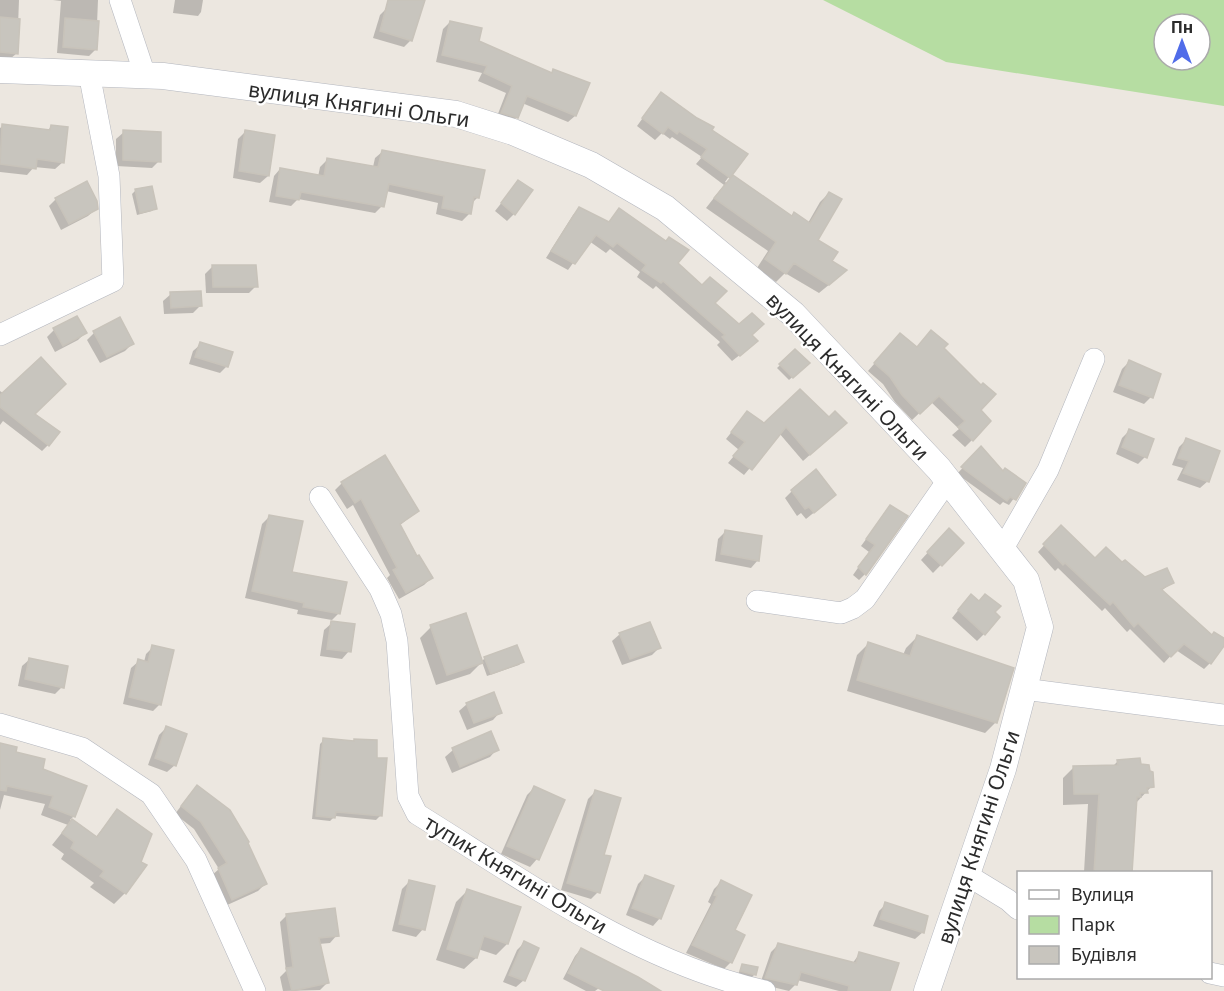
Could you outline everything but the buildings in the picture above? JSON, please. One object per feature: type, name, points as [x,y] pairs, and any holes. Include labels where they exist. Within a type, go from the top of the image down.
[{"type":"street","points":[[120,0],[145,75]]},
{"type":"street","name":"вулиця Княгині Ольги","points":[[0,70],[145,75],[456,114],[513,132],[591,165],[665,208],[793,314],[948,480],[1026,580],[1040,627],[1003,769],[927,991]]},
{"type":"street","points":[[0,335],[113,281],[109,176],[89,73]]},
{"type":"street","points":[[1002,550],[1048,470],[1094,359]]},
{"type":"street","points":[[757,601],[834,613],[842,613],[853,608],[865,599],[948,480]]},
{"type":"street","name":"тупик Княгині Ольги","points":[[320,496],[380,589],[391,614],[397,641],[408,796],[417,814],[603,929],[673,960],[765,991]]},
{"type":"street","points":[[1024,689],[1224,715]]},
{"type":"street","points":[[0,724],[82,748],[151,794],[196,860],[255,991]]},
{"type":"street","points":[[967,875],[1017,908]]},
{"type":"green space","points":[[823,0],[1224,0],[1224,106],[946,62]]}]
